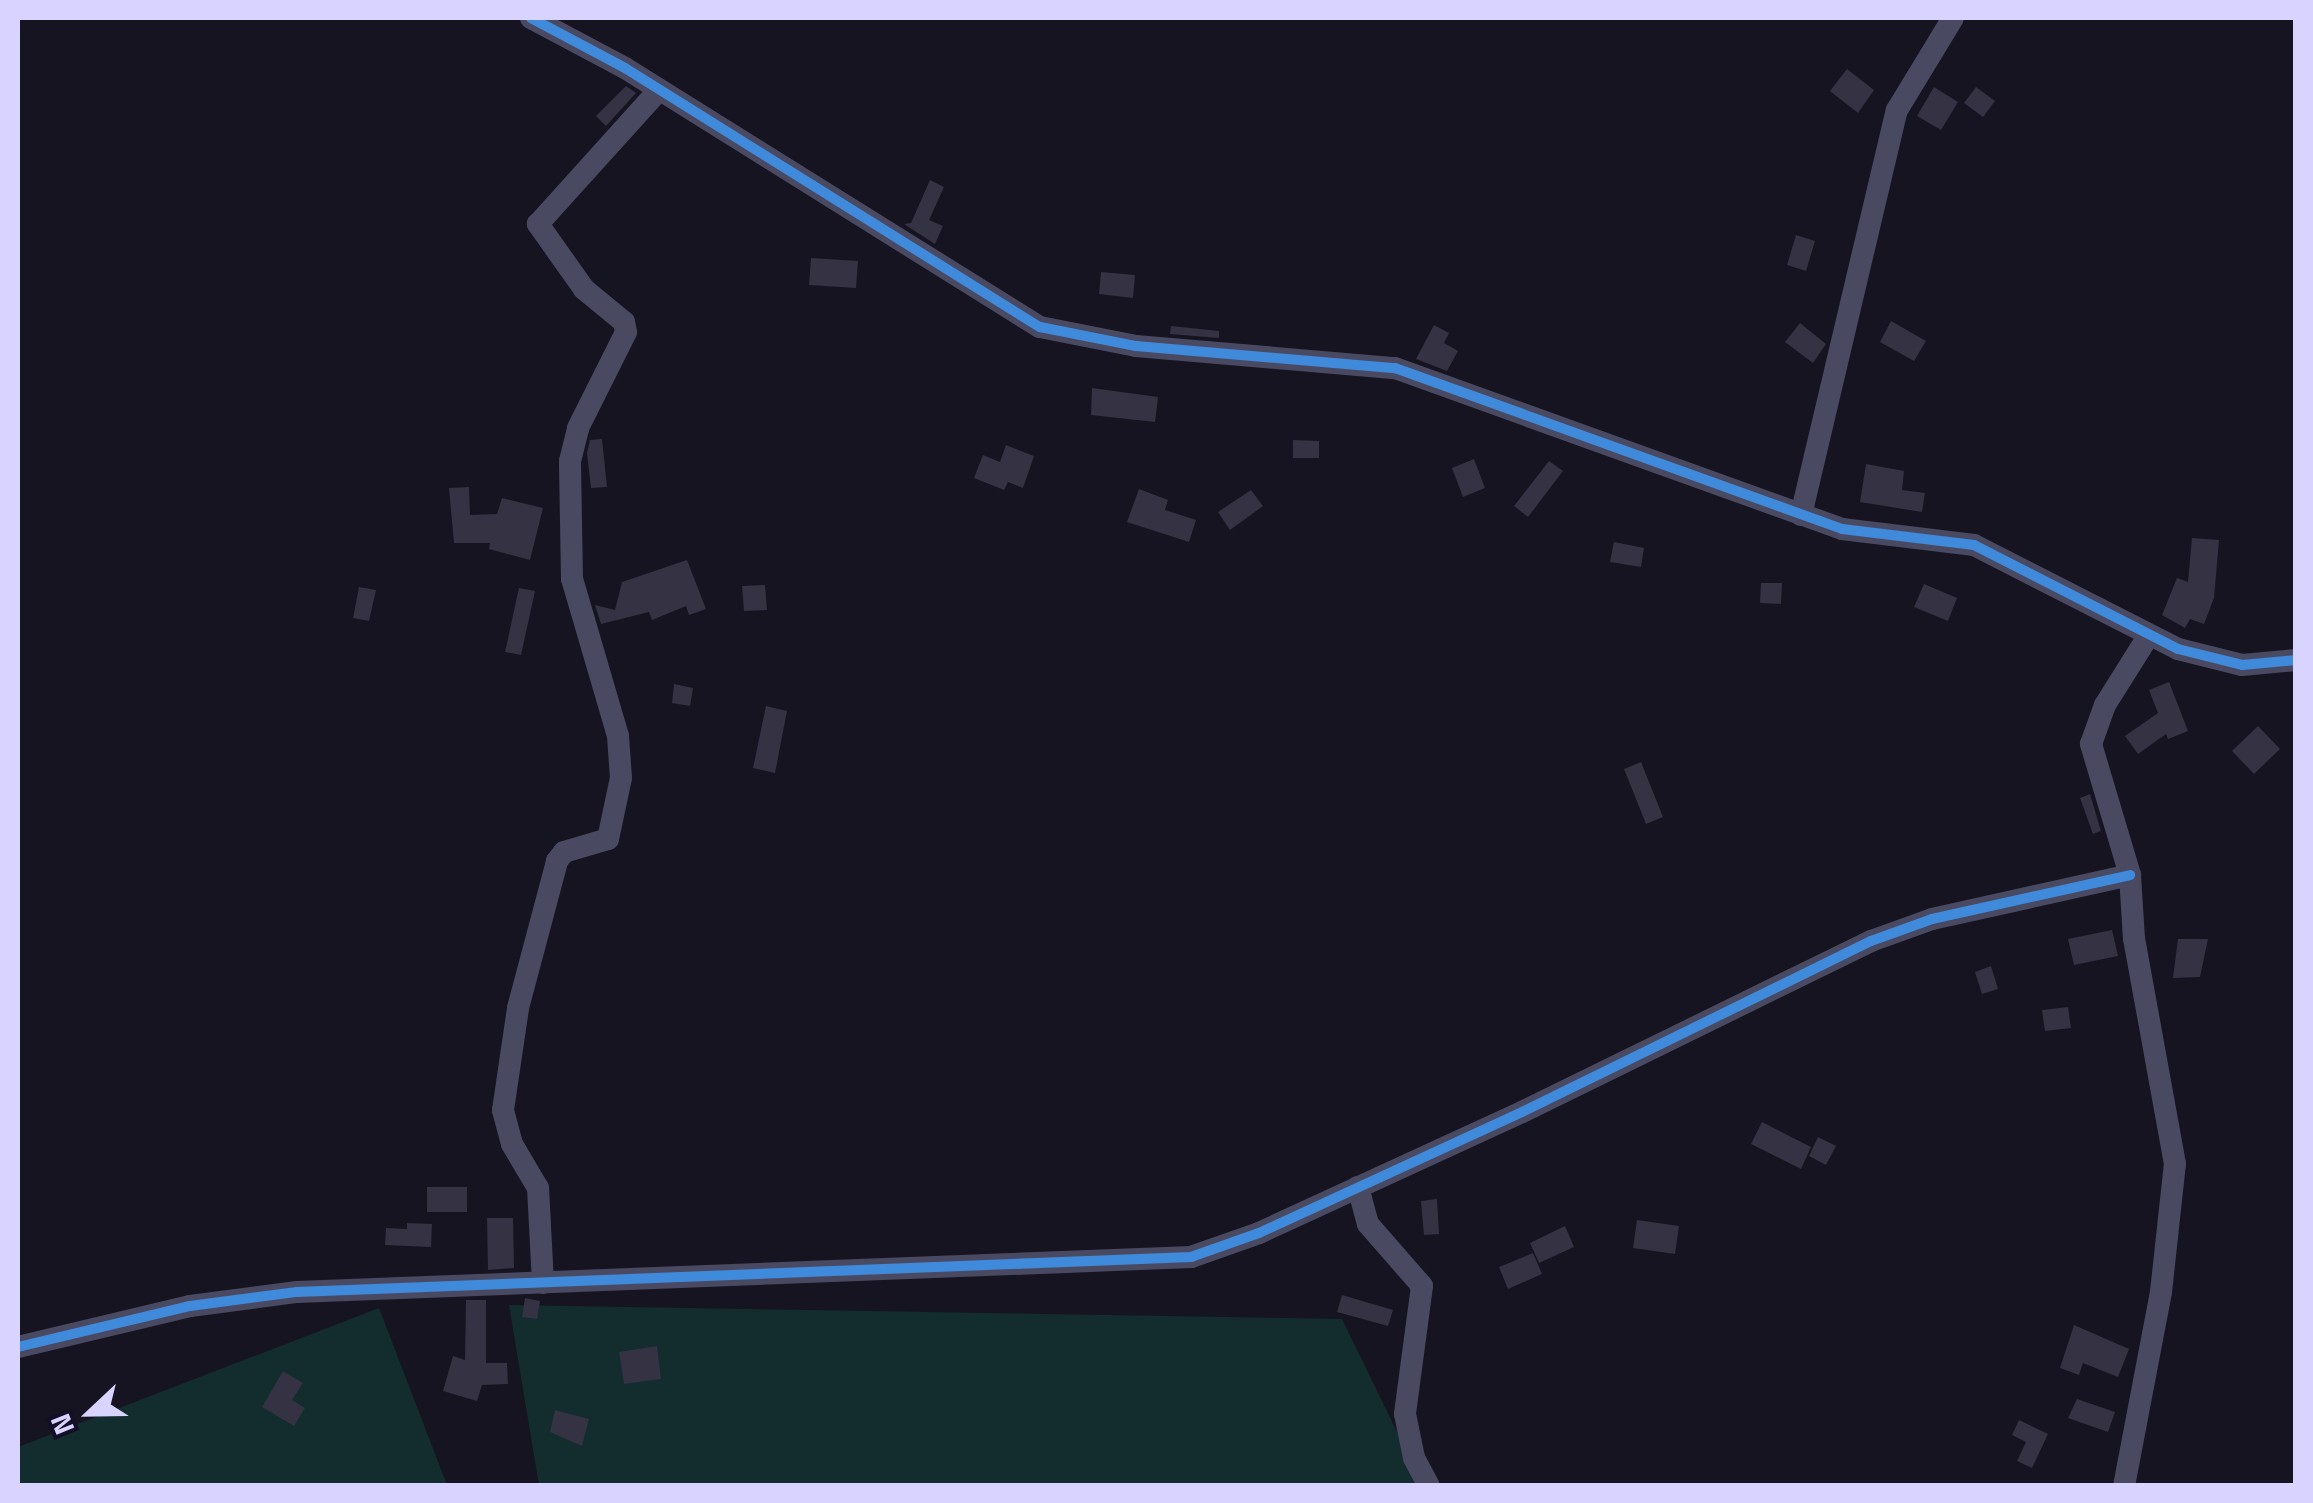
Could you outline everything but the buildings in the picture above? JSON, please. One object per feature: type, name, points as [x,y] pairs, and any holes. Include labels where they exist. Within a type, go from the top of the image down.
[{"type":"street","points":[[531,18],[659,90],[1040,327],[1136,346],[1395,368],[1863,534],[1974,545],[2147,638],[2242,665],[2296,660]]},
{"type":"street","points":[[1802,515],[1896,110],[1953,18]]},
{"type":"street","points":[[543,1283],[538,1188],[512,1144],[503,1110],[518,1008],[557,861],[564,852],[608,839],[621,778],[618,736],[572,579],[570,461],[578,428],[626,332],[624,322],[584,289],[538,224],[659,90]]},
{"type":"street","points":[[2124,1486],[2161,1292],[2176,1164],[2134,939],[2130,875],[2091,744],[2105,705],[2147,638]]},
{"type":"street","points":[[18,1347],[254,1296],[722,1271],[1165,1262],[1215,1250],[1358,1186],[1872,941],[1932,919],[2130,875]]},
{"type":"street","points":[[1358,1186],[1368,1224],[1422,1286],[1405,1414],[1414,1458],[1429,1486]]},
{"type":"green space","points":[[509,1305],[1342,1319],[1423,1485],[539,1485]]},
{"type":"green space","points":[[379,1308],[447,1485],[18,1486],[18,1447]]},
{"type":"cycle path","points":[[531,18],[625,68],[1040,327],[1136,346],[1395,368],[1842,529],[1974,545],[2178,649],[2242,665],[2296,660]]},
{"type":"cycle path","points":[[18,1347],[190,1306],[297,1292],[1191,1257],[1259,1233],[1522,1112],[1871,941],[1932,919],[2130,875]]}]
